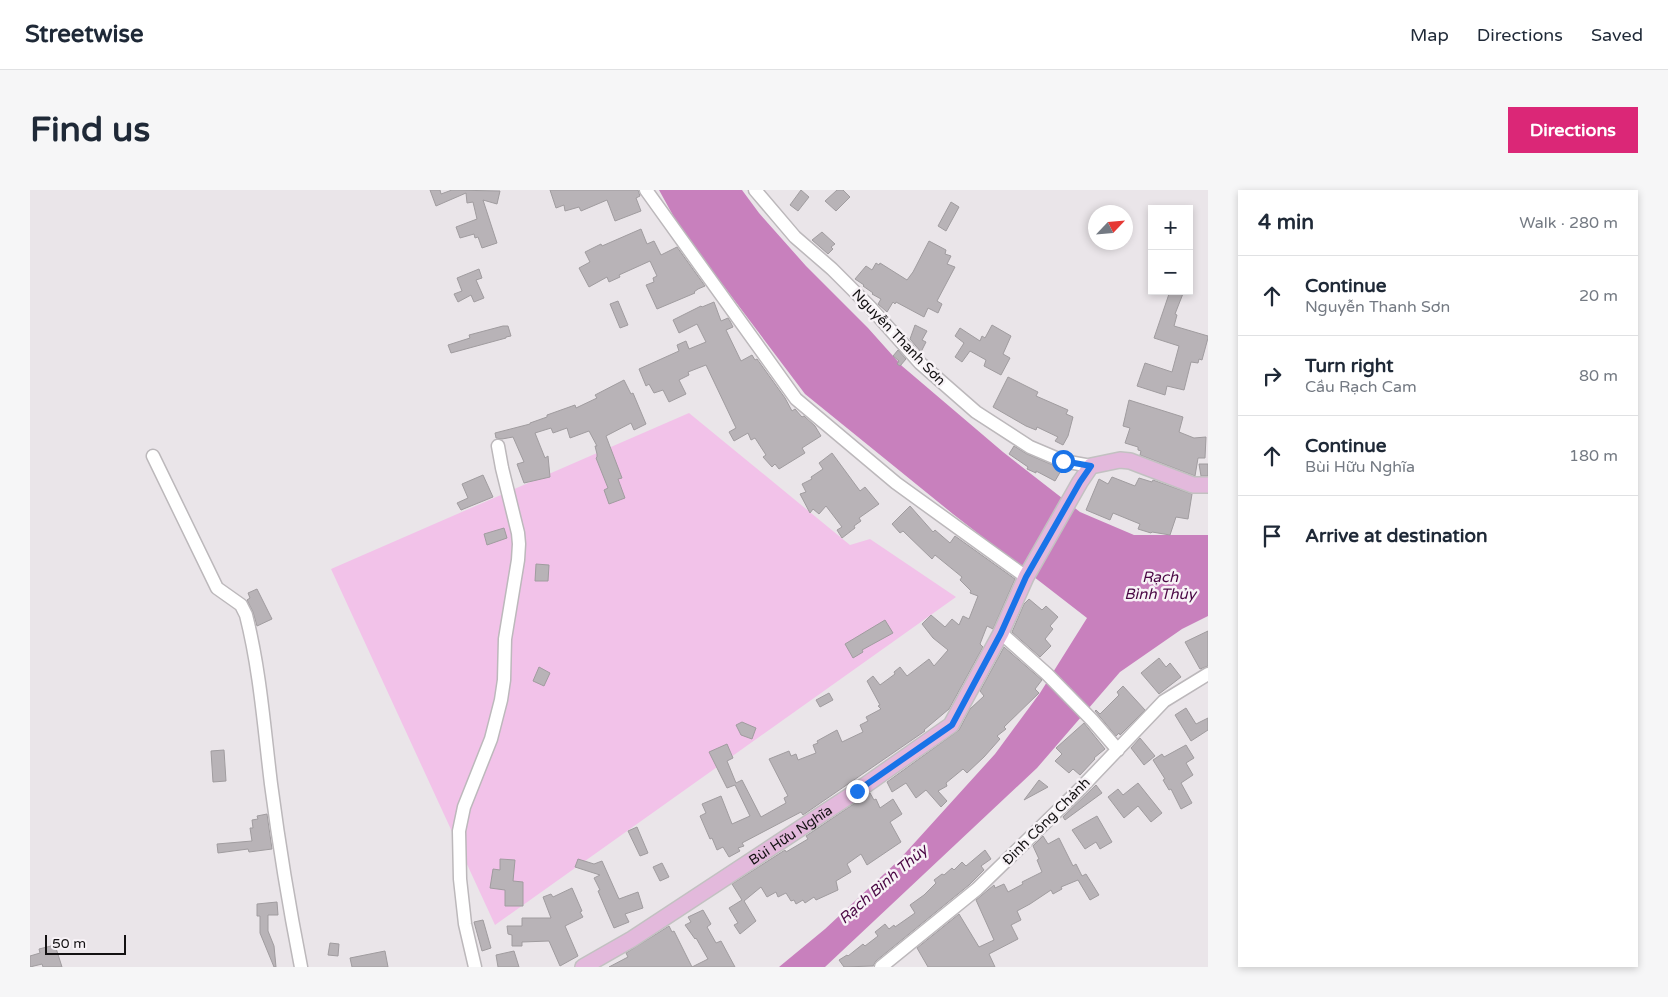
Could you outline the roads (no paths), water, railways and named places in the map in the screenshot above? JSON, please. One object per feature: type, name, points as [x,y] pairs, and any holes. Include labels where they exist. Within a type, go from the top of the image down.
[{"type":"main road","points":[[1091,466],[1120,460],[1130,461],[1193,485],[1208,485]]},
{"type":"main road","name":"Bùi Hữu Nghĩa","points":[[582,967],[632,939],[849,797],[952,725],[1001,633],[1027,575],[1091,466]]},
{"type":"street","points":[[646,190],[796,399],[896,483],[1027,575]]},
{"type":"street","name":"Nguyễn Thanh Sơn","points":[[755,190],[795,237],[844,281],[920,363],[976,412],[1030,446],[1063,461],[1091,466]]},
{"type":"street","points":[[475,967],[465,924],[460,878],[459,831],[464,806],[491,739],[501,700],[504,680],[505,639],[519,544],[518,532],[498,446]]},
{"type":"street","points":[[153,456],[217,588],[241,605],[246,615],[262,697],[278,832],[301,967]]},
{"type":"street","points":[[1001,633],[1047,674],[1118,750]]},
{"type":"street","name":"Đinh Công Chánh","points":[[881,967],[977,890],[1118,750],[1164,701],[1208,674]]},
{"type":"water","name":"Rạch Bình Thủy","points":[[659,190],[742,190],[759,213],[806,266],[868,328],[902,366],[1003,452],[1080,512],[1134,535],[1208,535],[1208,616],[1182,629],[1120,672],[1037,768],[825,967],[779,967],[825,929],[898,861],[995,754],[1040,693],[1087,618],[953,514],[805,394],[680,228]]}]
